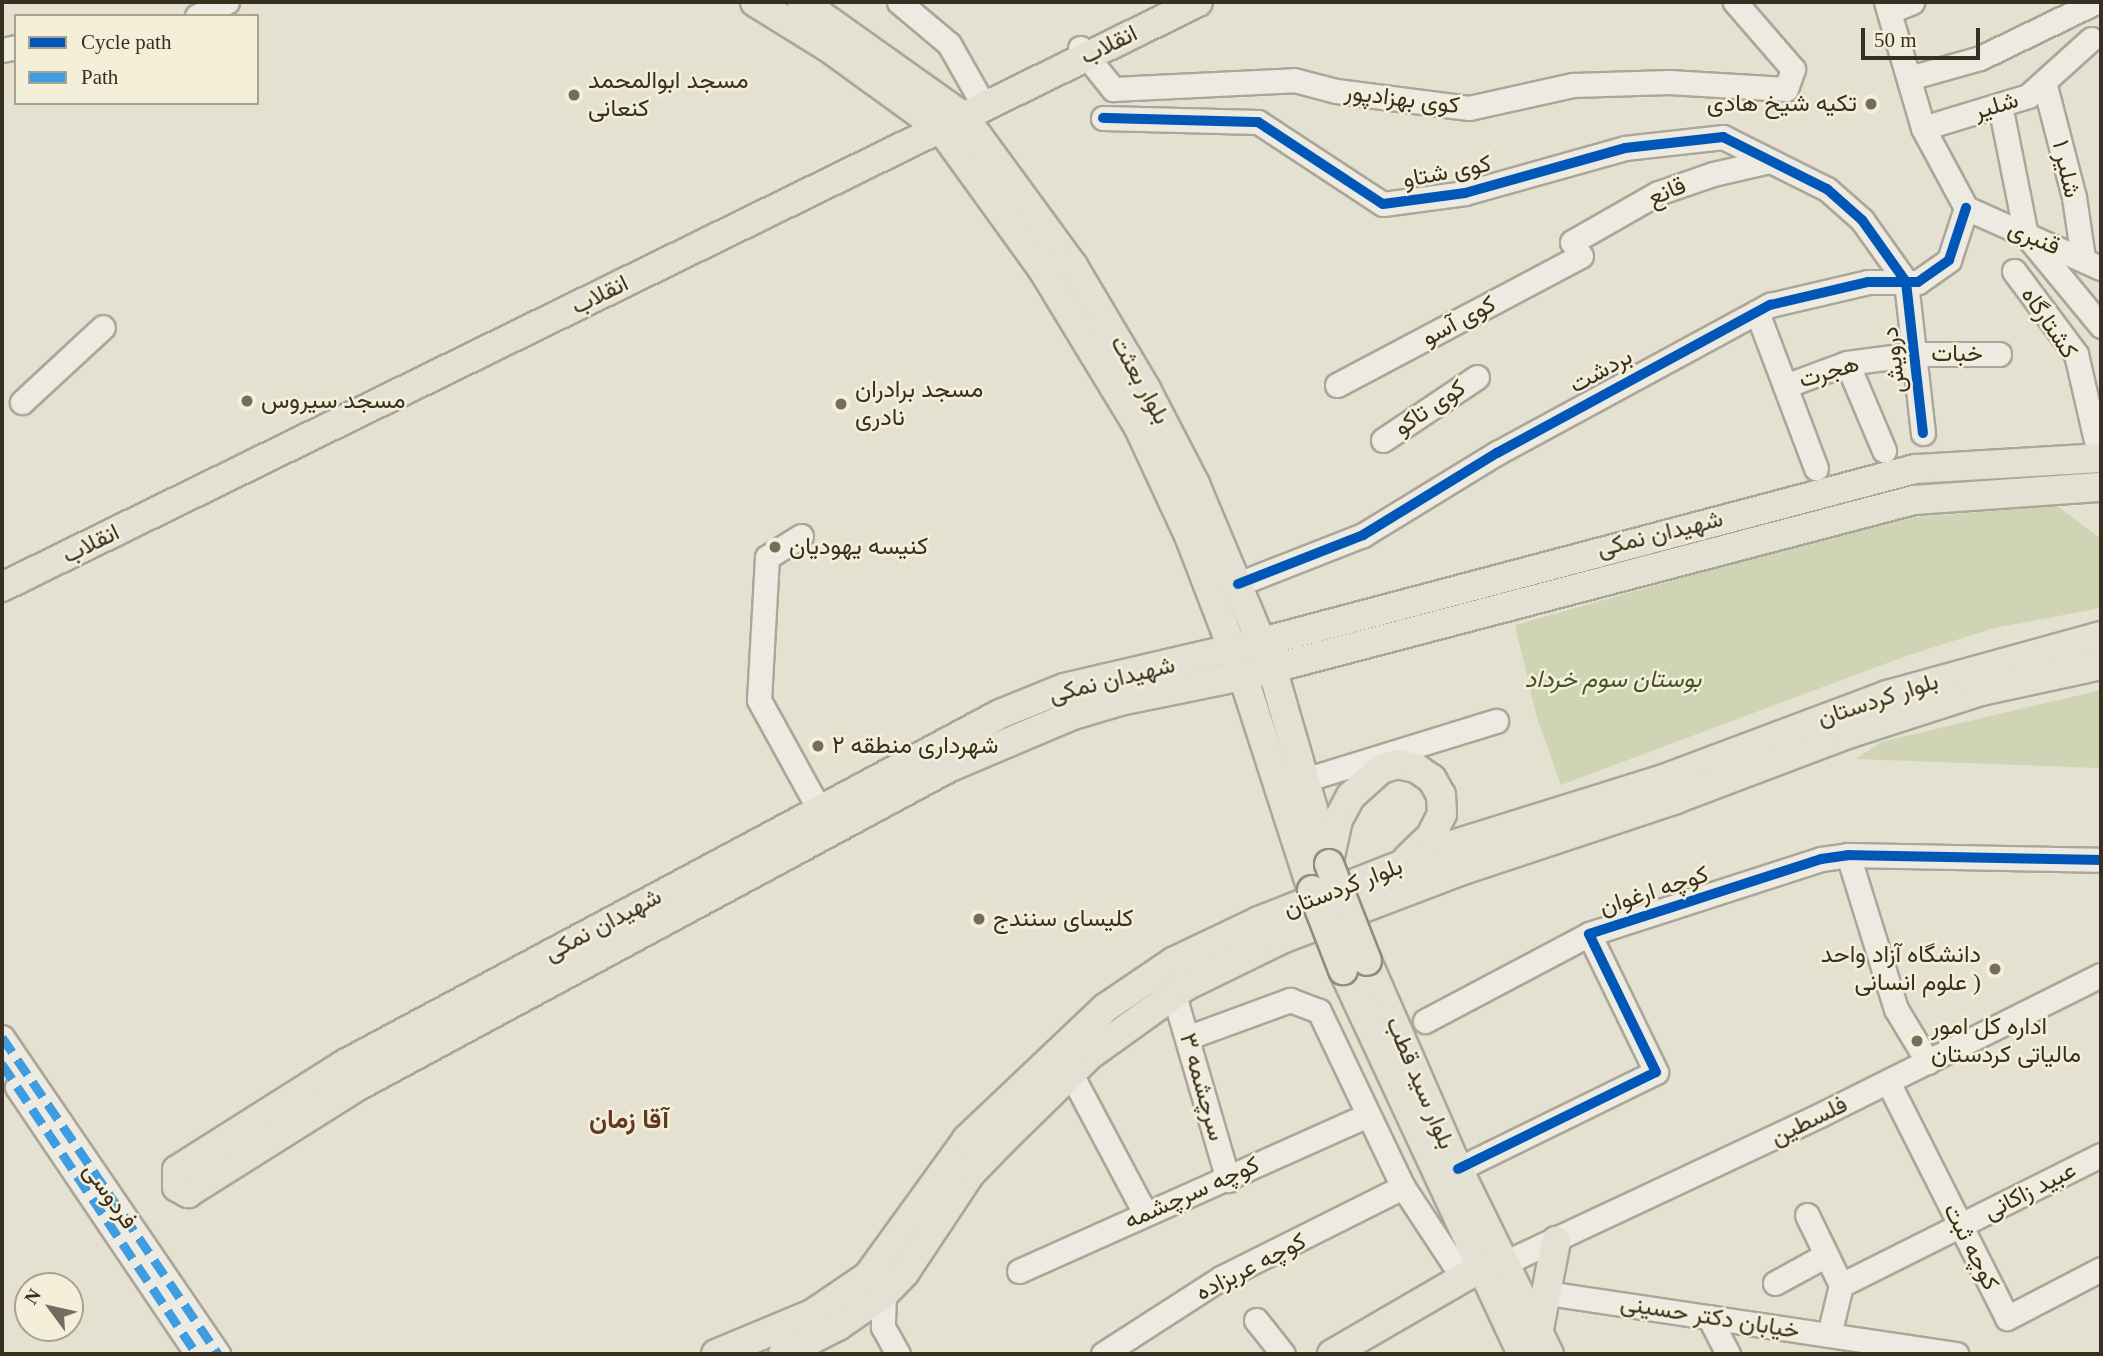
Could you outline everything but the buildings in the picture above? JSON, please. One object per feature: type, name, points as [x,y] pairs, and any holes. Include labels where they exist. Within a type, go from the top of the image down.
[{"type":"main road","points":[[755,2],[829,48],[954,115]]},
{"type":"main road","points":[[802,2],[954,115]]},
{"type":"main road","name":"انقلاب","points":[[1082,52],[1171,2]]},
{"type":"main road","name":"انقلاب","points":[[2,587],[1082,52],[1198,2]]},
{"type":"main road","name":"انقلاب","points":[[2,573],[954,115]]},
{"type":"main road","name":"بلوار بعثت","points":[[954,115],[1073,265],[1146,388],[1195,484],[1267,655]]},
{"type":"main road","name":"بلوار بعثت","points":[[954,115],[1043,270],[1139,428],[1190,538],[1243,676]]},
{"type":"main road","name":"شهیدان نمکی","points":[[827,820],[1073,715],[1243,676],[1267,655],[1509,574],[1915,469],[2100,458]]},
{"type":"main road","name":"شهیدان نمکی","points":[[183,1181],[350,1075],[827,820],[1000,714],[1064,688],[1233,650],[1267,655],[1517,602],[1914,500],[2101,487]]},
{"type":"main road","points":[[1509,574],[1517,602]]},
{"type":"main road","name":"بلوار کردستان","points":[[783,1354],[836,1327],[884,1294],[905,1272],[971,1174],[1071,1074],[1127,1026],[1328,903],[1398,867],[1661,780],[1865,702],[2101,636]]},
{"type":"main road","points":[[1267,655],[1329,863],[1355,966]]},
{"type":"main road","name":"بلوار کردستان","points":[[716,1354],[812,1314],[867,1276],[967,1139],[1105,1008],[1173,962],[1328,903],[1916,710],[2041,675],[2101,665]]},
{"type":"main road","points":[[1243,676],[1328,903],[1355,966]]},
{"type":"main road","points":[[1329,863],[1338,820],[1351,796],[1381,769],[1397,764],[1416,768],[1432,779],[1441,795],[1442,814],[1431,836],[1398,867]]},
{"type":"main road","name":"بلوار سید قطب","points":[[1355,966],[1458,1169],[1491,1269]]},
{"type":"main road","name":"بلوار سید قطب","points":[[1355,966],[1491,1269],[1536,1348]]},
{"type":"main road","points":[[1536,1348],[1556,1241]]},
{"type":"main road","name":"فلسطین","points":[[1332,1354],[1491,1269]]},
{"type":"main road","name":"فلسطین","points":[[1356,1354],[1491,1269]]},
{"type":"street","points":[[201,14],[228,2]]},
{"type":"street","points":[[899,2],[949,44],[954,115]]},
{"type":"street","name":"کوی بهزادپور","points":[[1082,52],[1113,89],[1294,80],[1336,91],[1469,108],[1573,85],[1669,82],[1786,89],[1793,69],[1735,2]]},
{"type":"street","points":[[1912,2],[1888,6],[1923,128],[1966,208]]},
{"type":"street","points":[[1909,78],[1980,58],[2063,11],[2096,2]]},
{"type":"street","points":[[2063,11],[2096,46]]},
{"type":"street","name":"شلیر","points":[[1923,128],[2028,96],[2096,46]]},
{"type":"street","name":"شلیر ۱","points":[[2044,82],[2074,197],[2096,264]]},
{"type":"street","points":[[2000,105],[2026,235],[2101,326]]},
{"type":"street","name":"کوی شتاو","points":[[1103,118],[1258,122],[1383,204],[1465,194],[1625,148],[1723,137],[1827,189],[1862,220],[1906,282]]},
{"type":"street","name":"قانع","points":[[1576,249],[1658,193],[1713,174],[1770,161]]},
{"type":"street","name":"قنبری","points":[[1966,208],[2096,264]]},
{"type":"street","name":"بردشت","points":[[1238,584],[1363,536],[1497,453],[1757,312],[1868,282],[1918,282],[1949,260],[1966,208]]},
{"type":"street","name":"کوی آسو","points":[[1337,385],[1576,249]]},
{"type":"street","name":"کشتارگاه","points":[[2014,271],[2076,354],[2100,458]]},
{"type":"street","name":"درویش","points":[[1906,282],[1923,433]]},
{"type":"street","name":"هجرت","points":[[1757,312],[1816,468]]},
{"type":"street","points":[[22,402],[103,327]]},
{"type":"street","name":"هجرت","points":[[1785,386],[1847,363],[1915,354]]},
{"type":"street","name":"خبات","points":[[1915,354],[1999,354]]},
{"type":"street","points":[[1847,363],[1884,450]]},
{"type":"street","name":"کوی تاکو","points":[[1383,440],[1477,377]]},
{"type":"street","points":[[801,536],[767,557],[759,700],[827,820]]},
{"type":"street","points":[[1304,780],[1496,722]]},
{"type":"street","points":[[1849,855],[1896,1009],[1928,1062]]},
{"type":"street","name":"کوچه ارغوان","points":[[1458,1169],[1656,1072],[1589,934],[1821,859],[1849,855],[2101,860]]},
{"type":"street","points":[[1425,1021],[1589,934]]},
{"type":"street","name":"فلسطین","points":[[1491,1269],[1556,1241],[1888,1082],[2101,975]]},
{"type":"street","name":"سرچشمه ۳","points":[[1174,995],[1189,1037],[1228,1180]]},
{"type":"street","points":[[1189,1037],[1290,1000],[1319,1011],[1365,1115],[1403,1186],[1491,1269]]},
{"type":"street","name":"فردوسی","points":[[2,1037],[218,1354]]},
{"type":"street","name":"فردوسی","points":[[2,1064],[197,1354]]},
{"type":"street","points":[[1071,1074],[1145,1213]]},
{"type":"street","name":"کوچه ثبت","points":[[1888,1082],[2007,1318],[2101,1269]]},
{"type":"street","name":"کوچه سرچشمه","points":[[1019,1271],[1145,1213],[1228,1180],[1365,1115]]},
{"type":"street","name":"عبید زاکانی","points":[[1841,1285],[2101,1155]]},
{"type":"street","name":"کوچه عربزاده","points":[[1103,1354],[1221,1278],[1403,1186]]},
{"type":"street","points":[[1807,1215],[1841,1285],[1829,1335]]},
{"type":"street","points":[[1774,1283],[1826,1255]]},
{"type":"street","name":"خیابان دکتر حسینی","points":[[1547,1293],[1956,1354]]},
{"type":"street","points":[[884,1294],[883,1327],[898,1354]]},
{"type":"street","points":[[1709,1317],[1728,1354]]},
{"type":"street","points":[[1256,1320],[1283,1354]]},
{"type":"green space","name":"بوستان سوم خرداد","points":[[2057,506],[2101,539],[2101,608],[1994,628],[1906,656],[1561,785],[1537,718],[1515,625],[1891,519]]},
{"type":"green space","points":[[2101,690],[2101,768],[1856,759],[1881,742]]},
{"type":"marked path","points":[[2,1037],[218,1354]]},
{"type":"marked path","points":[[2,1064],[197,1354]]},
{"type":"cycle path","points":[[1103,118],[1258,122],[1383,204],[1465,193],[1625,148],[1723,137],[1827,189],[1862,220],[1906,282],[1923,433]]},
{"type":"cycle path","points":[[1238,584],[1363,535],[1497,453],[1770,305],[1868,282],[1918,282],[1949,260],[1966,208]]},
{"type":"cycle path","points":[[1458,1169],[1656,1072],[1589,934],[1821,859],[1848,855],[2101,860]]},
{"type":"place","name":"مسجد ابوالمحمد کنعانی","points":[[574,95]]},
{"type":"place","name":"تکیه شیخ هادی","points":[[1871,104]]},
{"type":"place","name":"مسجد سیروس","points":[[247,401]]},
{"type":"place","name":"مسجد برادران نادری","points":[[841,404]]},
{"type":"place","name":"کنیسه یهودیان","points":[[775,547]]},
{"type":"place","name":"شهرداری منطقه ۲","points":[[818,746]]},
{"type":"place","name":"کلیسای سنندج","points":[[979,919]]},
{"type":"place","name":"دانشگاه آزاد واحد علوم انسانی )","points":[[1995,969]]},
{"type":"place","name":"اداره کل امور مالیاتی کردستان","points":[[1917,1041]]},
{"type":"district","name":"آقا زمان","points":[[629,1120]]}]
